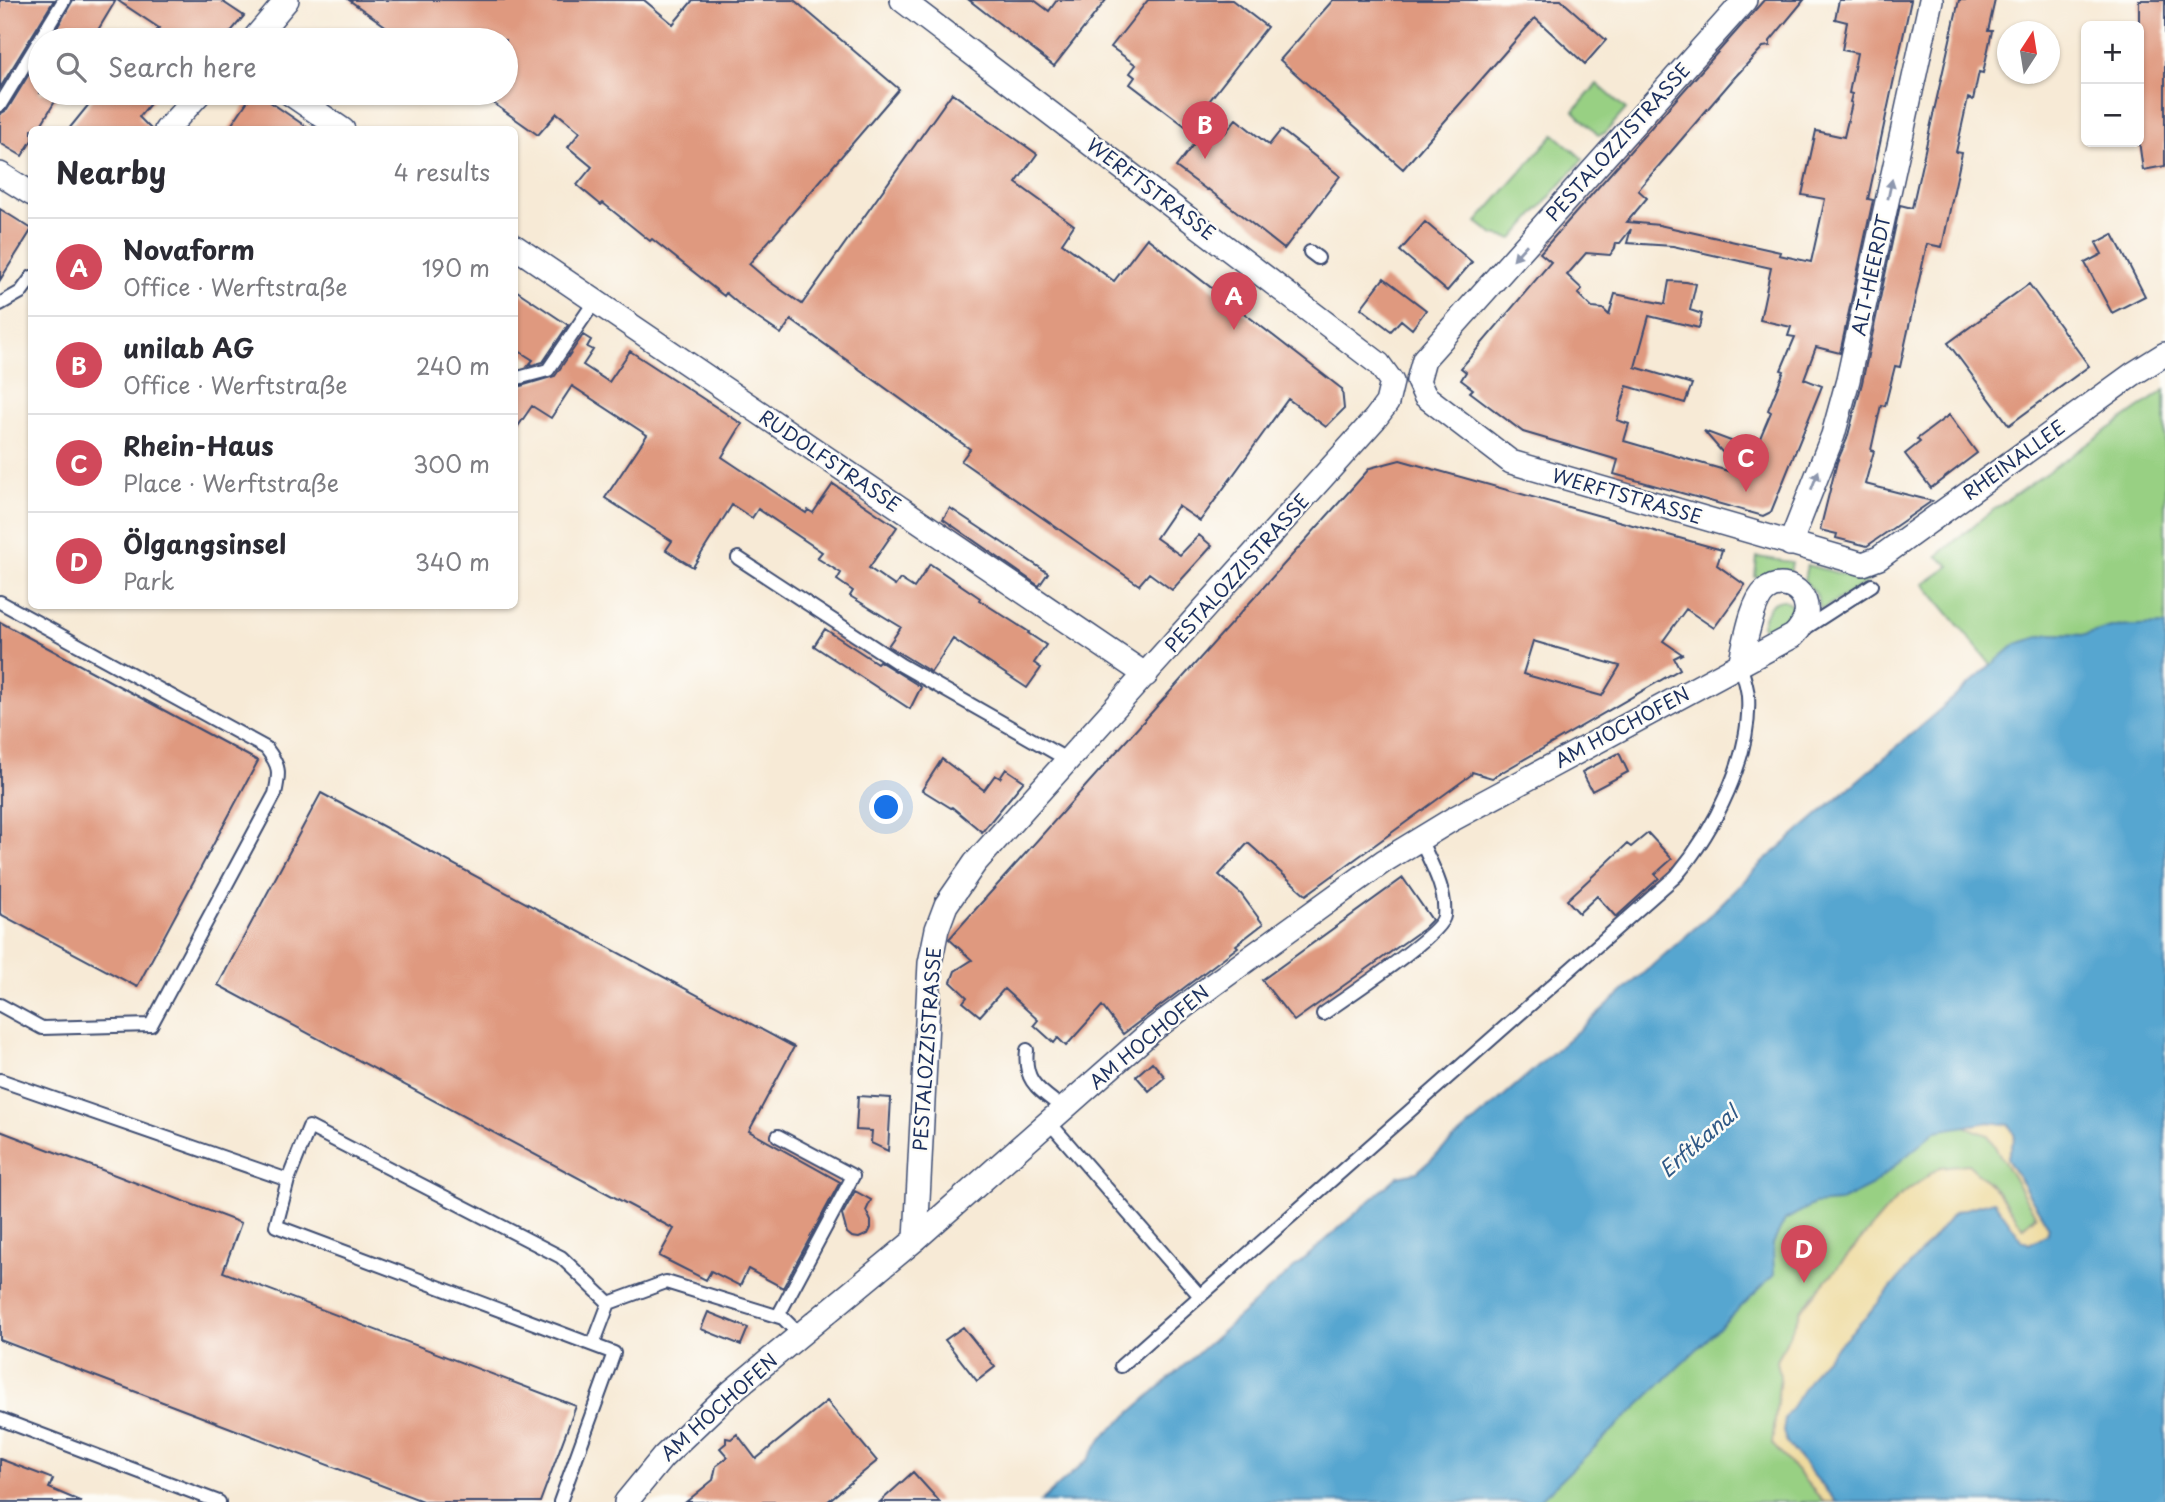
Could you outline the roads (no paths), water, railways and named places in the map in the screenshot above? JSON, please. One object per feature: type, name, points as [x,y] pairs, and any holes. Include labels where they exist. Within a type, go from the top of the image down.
[{"type":"street","points":[[263,28],[287,0]]},
{"type":"street","name":"PESTALOZZISTRASSE","points":[[1418,381],[1424,359],[1745,0]]},
{"type":"street","name":"ALT-HEERDT","points":[[1790,544],[1833,435],[1848,380],[1931,0]]},
{"type":"street","name":"WERFTSTRASSE","points":[[904,1],[1379,364],[1392,382]]},
{"type":"street","points":[[170,126],[189,105]]},
{"type":"street","points":[[307,105],[337,126]]},
{"type":"street","points":[[0,174],[28,192]]},
{"type":"street","name":"RUDOLFSTRASSE","points":[[518,249],[1146,675]]},
{"type":"street","name":"RHEINALLEE","points":[[1863,564],[1879,558],[2133,374],[2165,354]]},
{"type":"street","points":[[1392,382],[1418,381]]},
{"type":"street","name":"WERFTSTRASSE","points":[[1418,381],[1425,396],[1511,462],[1863,564]]},
{"type":"street","name":"PESTALOZZISTRASSE","points":[[916,1240],[930,963],[937,929],[947,905],[975,863],[1375,419],[1387,404],[1392,382]]},
{"type":"street","points":[[1740,664],[1759,600],[1765,591],[1777,585],[1794,589],[1807,604],[1807,615],[1802,627],[1793,636]]},
{"type":"street","name":"AM HOCHOFEN","points":[[634,1499],[663,1457],[694,1425],[916,1240],[1154,1030],[1214,984],[1384,861],[1420,839],[1557,761],[1793,636]]},
{"type":"lane","points":[[47,28],[64,0]]},
{"type":"lane","points":[[0,105],[28,59]]},
{"type":"lane","points":[[0,304],[21,292],[28,282]]},
{"type":"lane","points":[[518,378],[548,370],[595,301]]},
{"type":"lane","points":[[738,558],[901,665],[1068,760]]},
{"type":"lane","points":[[1793,636],[1872,586]]},
{"type":"lane","points":[[0,601],[266,748],[278,762],[279,778],[275,794],[151,1024],[42,1028],[0,1005]]},
{"type":"lane","points":[[1121,1366],[1676,876],[1716,820],[1740,754],[1748,698],[1740,664]]},
{"type":"lane","points":[[1323,1014],[1417,946],[1437,930],[1444,919],[1437,878],[1420,839]]},
{"type":"lane","points":[[1027,1050],[1025,1066],[1033,1084],[1200,1296]]},
{"type":"lane","points":[[0,1080],[288,1180]]},
{"type":"lane","points":[[560,1502],[614,1353],[276,1226],[288,1180],[309,1127],[561,1257],[609,1303]]},
{"type":"lane","points":[[778,1136],[853,1176],[778,1316]]},
{"type":"lane","points":[[593,1345],[609,1303],[666,1282],[778,1316],[800,1335]]},
{"type":"lane","points":[[0,1419],[219,1502]]},
{"type":"water","name":"Erftkanal","points":[[2165,625],[2165,1502],[1836,1502],[1787,1443],[1783,1432],[1785,1418],[1818,1366],[1869,1314],[1955,1212],[1994,1201],[2022,1240],[2029,1244],[2047,1234],[2049,1228],[2046,1222],[2007,1159],[2015,1137],[2010,1125],[1990,1122],[1936,1131],[1871,1186],[1839,1202],[1814,1204],[1785,1220],[1773,1244],[1774,1275],[1538,1502],[1040,1502],[1088,1459],[1102,1438],[1398,1176],[1417,1172],[1712,913],[1762,863],[2016,644],[2049,634],[2086,635],[2111,627]]},
{"type":"place","name":"unilab AG","points":[[1205,159]]},
{"type":"place","name":"Novaform","points":[[1234,330]]},
{"type":"place","name":"Rhein-Haus","points":[[1746,492]]},
{"type":"place","name":"Ölgangsinsel","points":[[1804,1283]]}]
